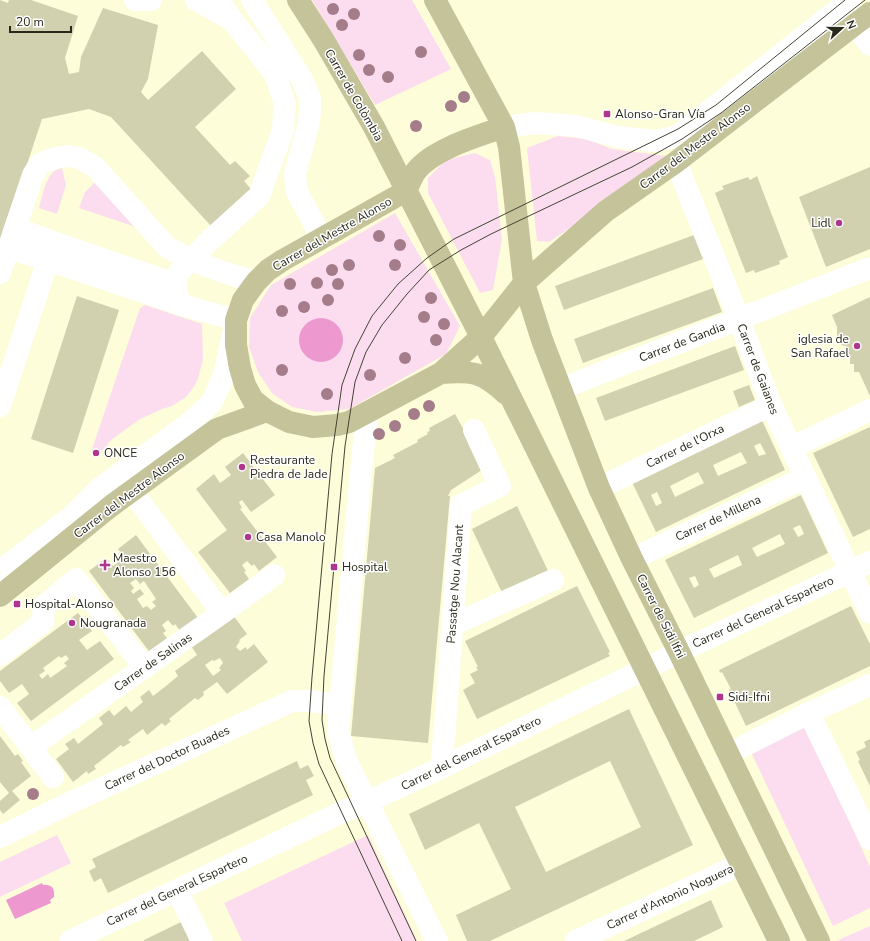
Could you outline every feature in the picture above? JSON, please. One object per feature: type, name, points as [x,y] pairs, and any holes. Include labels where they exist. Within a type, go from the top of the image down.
[{"type":"main road","name":"Carrer de Colòmbia","points":[[298,0],[323,39],[374,127],[406,191]]},
{"type":"main road","points":[[435,0],[504,127],[509,147],[524,283]]},
{"type":"main road","name":"Carrer del Mestre Alonso","points":[[504,127],[455,145],[430,158],[416,171],[406,191],[282,260],[268,270],[256,282],[243,300],[236,320],[236,345],[240,368],[244,385],[254,400],[267,410],[289,422],[313,427],[337,425],[349,422],[367,413],[440,373],[481,337],[524,283],[606,211],[676,162],[863,19]]},
{"type":"main road","points":[[406,191],[513,400],[779,941]]},
{"type":"main road","name":"Carrer de Sidi Ifni","points":[[524,283],[542,340],[599,488],[632,559],[679,652],[819,941]]},
{"type":"main road","name":"Carrer del Mestre Alonso","points":[[440,373],[464,371],[481,375],[494,382],[513,400]]},
{"type":"main road","name":"Carrer del Mestre Alonso","points":[[0,596],[111,506],[217,429],[267,410]]},
{"type":"street","points":[[135,0],[151,0]]},
{"type":"street","points":[[196,0],[233,20]]},
{"type":"street","points":[[182,305],[177,295],[175,284],[178,274],[207,243],[259,196],[283,130],[285,104],[275,74],[219,0]]},
{"type":"street","points":[[252,0],[303,81],[310,98],[308,126],[295,174],[297,192],[322,238]]},
{"type":"street","name":"Carrer del Mestre Alonso","points":[[504,127],[536,124],[577,126],[618,137],[655,141],[676,137],[850,0]]},
{"type":"street","points":[[863,19],[870,45]]},
{"type":"street","points":[[0,273],[32,175],[40,164],[55,158],[67,156],[79,158],[95,168],[168,247],[192,260],[220,271],[256,282]]},
{"type":"street","name":"Carrer de Gaianes","points":[[676,162],[739,319],[771,405],[804,478],[870,613]]},
{"type":"street","points":[[12,238],[54,252],[175,284]]},
{"type":"street","points":[[54,252],[182,305],[236,320]]},
{"type":"street","points":[[0,406],[54,252]]},
{"type":"street","name":"Carrer de Gandia","points":[[560,389],[870,268]]},
{"type":"street","name":"Carrer del Mestre Alonso","points":[[0,571],[72,516],[99,489],[191,422],[212,402],[224,376],[236,320]]},
{"type":"street","name":"Carrer de l'Orxa","points":[[599,488],[771,405]]},
{"type":"street","points":[[791,448],[870,410]]},
{"type":"street","points":[[367,413],[338,731],[347,762],[437,941]]},
{"type":"street","name":"Passatge Nou Alacant","points":[[440,768],[445,727],[461,505],[500,486],[474,430]]},
{"type":"street","name":"Carrer de Millena","points":[[632,559],[804,478]]},
{"type":"street","points":[[132,491],[222,613]]},
{"type":"street","name":"Carrer del General Espartero","points":[[70,941],[342,812],[440,768],[679,652],[870,562]]},
{"type":"street","name":"Carrer de Salinas","points":[[31,747],[145,668],[274,575]]},
{"type":"street","points":[[0,655],[43,622],[44,606],[76,579],[145,668]]},
{"type":"street","points":[[452,625],[553,580]]},
{"type":"street","points":[[728,754],[809,713],[870,685]]},
{"type":"street","name":"Carrer del Doctor Buades","points":[[0,838],[74,801],[292,701],[308,701],[340,705]]},
{"type":"street","points":[[0,707],[53,777]]},
{"type":"street","points":[[809,713],[870,839]]},
{"type":"street","name":"Carrer d'Antonio Noguera","points":[[576,941],[741,864]]},
{"type":"street","points":[[177,890],[202,941]]},
{"type":"shaded area","points":[[312,0],[412,0],[451,69],[375,105]]},
{"type":"shaded area","points":[[558,136],[586,139],[612,149],[666,156],[580,221],[549,242],[537,241],[527,148]]},
{"type":"shaded area","points":[[475,153],[490,160],[495,177],[502,239],[493,290],[480,293],[428,193],[428,178],[446,160]]},
{"type":"shaded area","points":[[62,168],[66,185],[57,214],[39,208],[49,178],[52,173]]},
{"type":"shaded area","points":[[97,180],[142,229],[79,208],[85,192]]},
{"type":"shaded area","points":[[395,213],[460,326],[446,354],[349,409],[317,412],[292,407],[272,393],[258,372],[249,347],[250,318],[271,285]]},
{"type":"shaded area","points":[[145,305],[202,324],[203,359],[198,379],[186,397],[172,406],[140,419],[111,440],[103,450],[91,452],[140,308]]},
{"type":"shaded area","points":[[317,318],[325,318],[330,319],[337,324],[342,331],[342,349],[337,356],[330,361],[317,362],[309,359],[302,352],[299,344],[299,336],[302,328],[309,321]]},
{"type":"shaded area","points":[[807,726],[870,867],[870,908],[833,926],[751,752]]},
{"type":"shaded area","points":[[57,835],[71,863],[0,897],[0,862]]},
{"type":"shaded area","points":[[368,835],[417,941],[242,941],[224,903]]},
{"type":"shaded area","points":[[42,883],[43,885],[51,886],[53,889],[54,897],[50,900],[51,903],[15,919],[6,900]]},
{"type":"shaded area","points":[[870,926],[870,941],[838,940]]},
{"type":"building","points":[[0,0],[8,3],[9,0],[31,0],[78,16],[65,58],[69,74],[79,72],[81,57],[103,8],[158,25],[148,79],[141,92],[148,100],[202,51],[236,89],[195,127],[230,165],[235,161],[250,176],[244,181],[251,189],[211,226],[111,117],[89,109],[42,119],[0,246]]},
{"type":"building","name":"Lidl","points":[[870,167],[870,249],[826,267],[799,197]]},
{"type":"building","points":[[757,176],[788,257],[779,261],[780,264],[755,273],[754,270],[746,273],[715,193],[724,189],[722,186],[748,177],[750,180]]},
{"type":"building","points":[[694,235],[703,259],[564,310],[555,286]]},
{"type":"building","points":[[713,288],[722,312],[583,363],[574,339]]},
{"type":"building","points":[[77,296],[119,310],[73,453],[31,439]]},
{"type":"building","name":"iglesia de San Rafael","points":[[870,297],[870,396],[859,372],[854,372],[854,364],[850,364],[850,354],[846,355],[846,346],[841,345],[841,336],[837,337],[837,327],[832,315]]},
{"type":"building","points":[[735,346],[744,370],[605,421],[596,398]]},
{"type":"building","points":[[749,385],[755,400],[739,407],[733,391]]},
{"type":"building","points":[[455,414],[485,468],[451,490],[448,496],[450,496],[428,743],[351,736],[375,468],[395,458],[393,455],[418,442],[417,440],[428,434],[427,432],[430,431],[429,428]]},
{"type":"building","points":[[761,418],[785,470],[656,532],[631,480]],"holes":[[[760,443],[766,454],[759,456],[754,446]],[[741,452],[747,463],[718,476],[713,465]],[[698,472],[704,483],[675,497],[670,486]],[[657,492],[662,503],[656,506],[651,495]]]},
{"type":"building","points":[[870,427],[870,529],[853,537],[813,453]]},
{"type":"building","points":[[243,453],[275,495],[251,512],[242,500],[239,502],[242,508],[240,509],[277,557],[259,571],[254,564],[252,566],[247,561],[242,565],[246,571],[244,572],[249,579],[230,593],[198,552],[227,530],[196,489],[214,474],[220,483],[231,475],[225,467]]},
{"type":"building","points":[[801,495],[828,553],[694,618],[665,560]],"holes":[[[800,525],[804,534],[798,537],[793,528]],[[780,534],[785,544],[757,557],[752,548]],[[738,555],[742,565],[714,578],[709,569]],[[695,576],[699,585],[694,588],[689,578]]]},
{"type":"building","points":[[517,506],[550,575],[504,597],[472,529]]},
{"type":"building","points":[[136,535],[198,618],[181,632],[175,624],[173,626],[168,620],[162,625],[166,631],[163,633],[169,641],[151,654],[89,571],[106,558],[113,566],[125,558],[118,549]],"holes":[[[136,579],[140,584],[144,581],[156,599],[152,602],[156,606],[151,610],[147,606],[143,608],[137,599],[144,594],[140,589],[133,594],[131,591],[134,588],[130,583]]]},
{"type":"building","points":[[577,586],[610,652],[608,653],[610,656],[477,719],[463,690],[475,683],[470,674],[478,670],[476,667],[478,667],[465,641]]},
{"type":"building","points":[[851,606],[870,644],[870,666],[746,726],[729,690],[731,689],[722,672],[720,673],[719,670]]},
{"type":"building","points":[[78,613],[92,631],[79,640],[87,650],[100,641],[114,659],[31,721],[17,703],[29,694],[22,684],[9,693],[0,681],[0,671]],"holes":[[[66,655],[69,659],[64,663],[67,666],[50,678],[48,674],[42,679],[39,675],[45,671],[43,668],[59,656],[61,658]]]},
{"type":"building","points":[[233,615],[247,634],[239,640],[240,641],[236,647],[240,651],[246,647],[247,650],[254,644],[268,662],[227,694],[217,682],[203,692],[204,695],[198,700],[195,698],[169,719],[171,721],[165,726],[162,723],[147,735],[143,729],[128,740],[131,742],[123,747],[121,745],[94,766],[96,769],[88,774],[87,771],[73,782],[56,759],[69,749],[65,744],[74,738],[78,744],[103,724],[99,718],[109,710],[114,716],[126,706],[131,712],[143,702],[140,697],[149,690],[153,696],[166,686],[178,676],[175,671],[197,655],[191,646]],"holes":[[[220,658],[223,663],[219,668],[221,670],[213,676],[205,665],[212,660],[214,661]]]},
{"type":"building","points":[[629,709],[693,845],[490,941],[467,941],[456,915],[511,889],[479,823],[425,850],[409,814]],"holes":[[[610,761],[641,827],[546,872],[515,807]]]},
{"type":"building","points":[[0,736],[15,756],[18,754],[23,761],[21,762],[31,776],[12,791],[20,800],[3,814],[0,810],[0,801],[9,793],[0,782]]},
{"type":"building","points":[[870,739],[870,786],[858,761],[860,760],[856,752],[866,747],[864,742]]},
{"type":"building","points":[[297,761],[300,769],[308,765],[314,776],[306,780],[313,795],[108,893],[101,878],[94,882],[89,871],[96,867],[92,859]]},
{"type":"building","points":[[711,900],[723,927],[694,941],[624,941]]},
{"type":"building","points":[[181,922],[190,941],[144,941],[144,940]]},
{"type":"tram line","points":[[402,941],[319,764],[309,721],[332,454],[342,385],[355,349],[372,316],[398,284],[427,258],[454,239],[678,129],[716,105],[845,0]]},
{"type":"tram line","points":[[416,941],[330,758],[322,720],[324,676],[345,446],[355,382],[366,352],[382,325],[429,270],[461,250],[491,234],[632,167],[682,139],[721,113],[865,0]]},
{"type":"place","name":"Alonso-Gran Vía","points":[[607,114]]},
{"type":"place","name":"Lidl","points":[[839,223]]},
{"type":"place","name":"iglesia de San Rafael","points":[[857,346]]},
{"type":"place","name":"ONCE","points":[[96,453]]},
{"type":"place","name":"Restaurante Piedra de Jade","points":[[242,467]]},
{"type":"place","name":"Casa Manolo","points":[[248,537]]},
{"type":"place","name":"Maestro Alonso 156","points":[[105,565]]},
{"type":"place","name":"Hospital","points":[[334,567]]},
{"type":"place","name":"Hospital-Alonso","points":[[17,604]]},
{"type":"place","name":"Nougranada","points":[[72,623]]},
{"type":"place","name":"Sidi-Ifni","points":[[720,697]]}]
